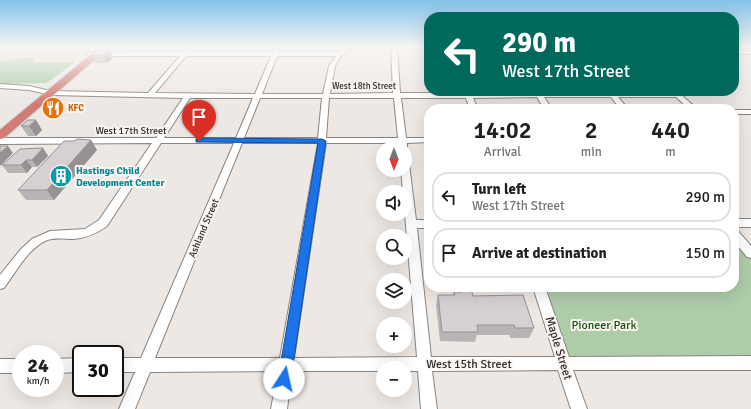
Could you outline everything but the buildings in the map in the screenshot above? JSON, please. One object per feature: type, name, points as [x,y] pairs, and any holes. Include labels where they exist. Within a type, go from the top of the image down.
[{"type":"highway","points":[[0,136],[78,66]]},
{"type":"highway","points":[[0,127],[48,92]]},
{"type":"street","points":[[151,94],[174,66]]},
{"type":"street","name":"Ashland Street","points":[[127,409],[269,66]]},
{"type":"street","points":[[279,409],[322,141],[326,95],[332,66]]},
{"type":"street","points":[[395,66],[403,141]]},
{"type":"street","name":"West 18th Street","points":[[0,86],[29,88],[48,92],[188,96],[424,94]]},
{"type":"street","points":[[0,284],[30,246],[41,238],[53,235],[82,235],[95,231],[103,224],[188,96]]},
{"type":"street","points":[[613,96],[620,104]]},
{"type":"street","points":[[678,96],[687,104]]},
{"type":"street","points":[[739,112],[751,112]]},
{"type":"street","name":"West 17th Street","points":[[0,141],[322,141],[376,143]]},
{"type":"street","name":"West 17th Street","points":[[412,143],[424,141]]},
{"type":"street","points":[[407,177],[426,364],[429,409]]},
{"type":"street","points":[[739,223],[751,223]]},
{"type":"street","points":[[412,224],[424,224]]},
{"type":"street","points":[[739,240],[751,254]]},
{"type":"street","name":"Maple Street","points":[[541,292],[561,350],[563,364],[579,409]]},
{"type":"street","name":"West 15th Street","points":[[124,365],[751,363]]},
{"type":"street","points":[[2,369],[12,367]]},
{"type":"green space","points":[[0,66],[70,66],[47,83],[0,84]]},
{"type":"green space","name":"Pioneer Park","points":[[739,240],[751,254],[751,363],[563,363],[541,292],[739,292]]},
{"type":"place","name":"KFC","points":[[53,108]]},
{"type":"place","name":"Hastings Child Development Center","points":[[61,176]]},
{"type":"route","points":[[199,141],[322,141],[284,379]]}]
